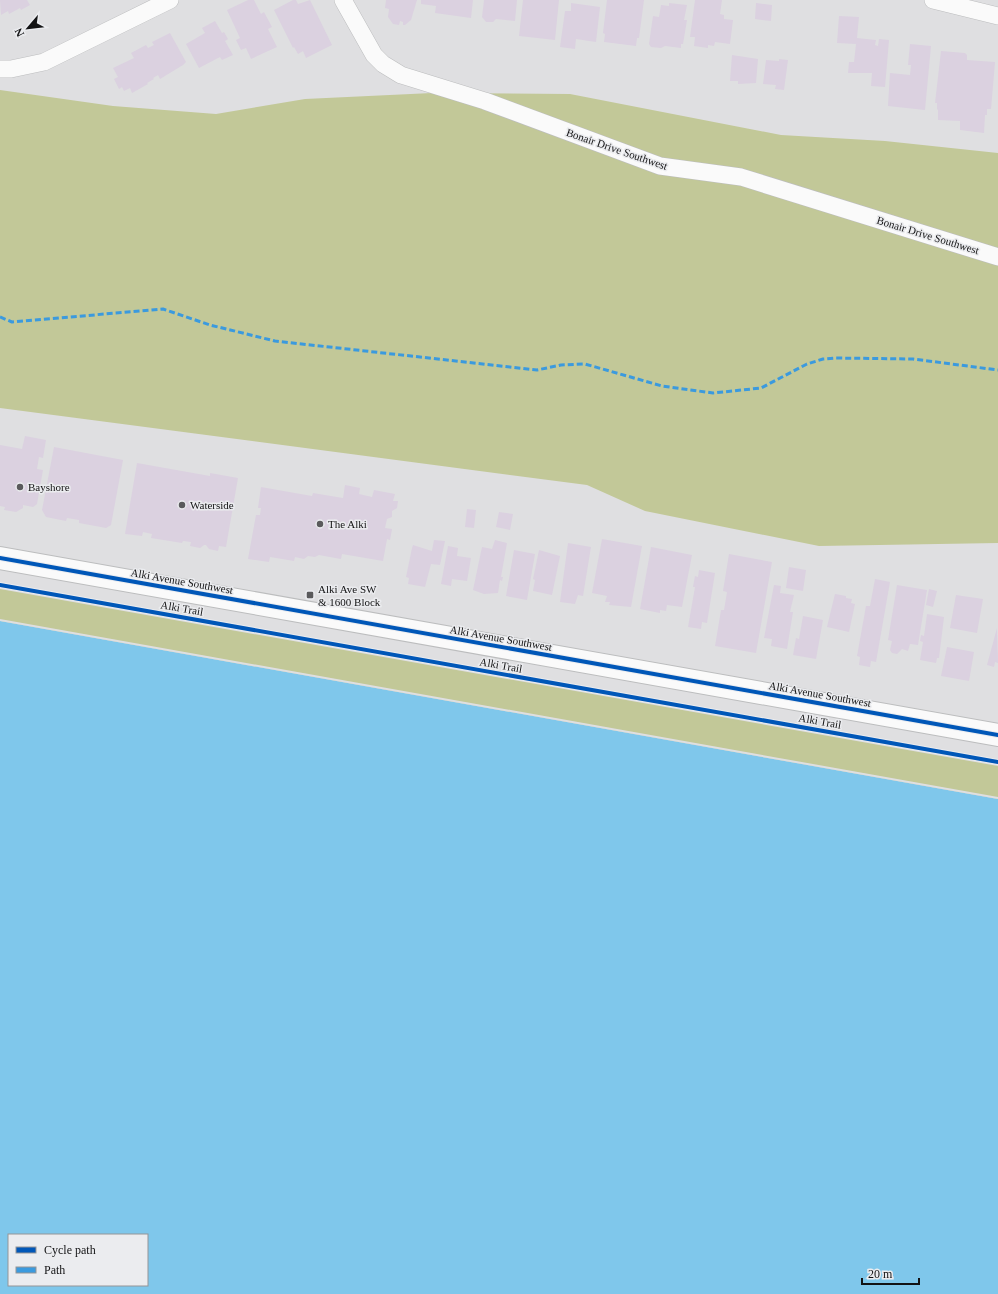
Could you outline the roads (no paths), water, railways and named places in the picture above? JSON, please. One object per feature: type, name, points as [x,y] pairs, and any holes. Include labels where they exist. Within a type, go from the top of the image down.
[{"type":"main road","name":"Alki Avenue Southwest","points":[[0,558],[998,735]]},
{"type":"street","points":[[0,69],[11,69],[44,62],[170,0]]},
{"type":"street","name":"Bonair Drive Southwest","points":[[344,0],[374,55],[383,64],[401,75],[485,101],[660,166],[741,177],[998,257]]},
{"type":"street","points":[[933,0],[998,16]]},
{"type":"water","points":[[0,621],[998,799],[998,1294],[0,1294]]},
{"type":"place","name":"Bayshore","points":[[20,487]]},
{"type":"place","name":"Waterside","points":[[182,505]]},
{"type":"place","name":"The Alki","points":[[320,524]]},
{"type":"place","name":"Alki Ave SW & 1600 Block","points":[[310,595]]}]
